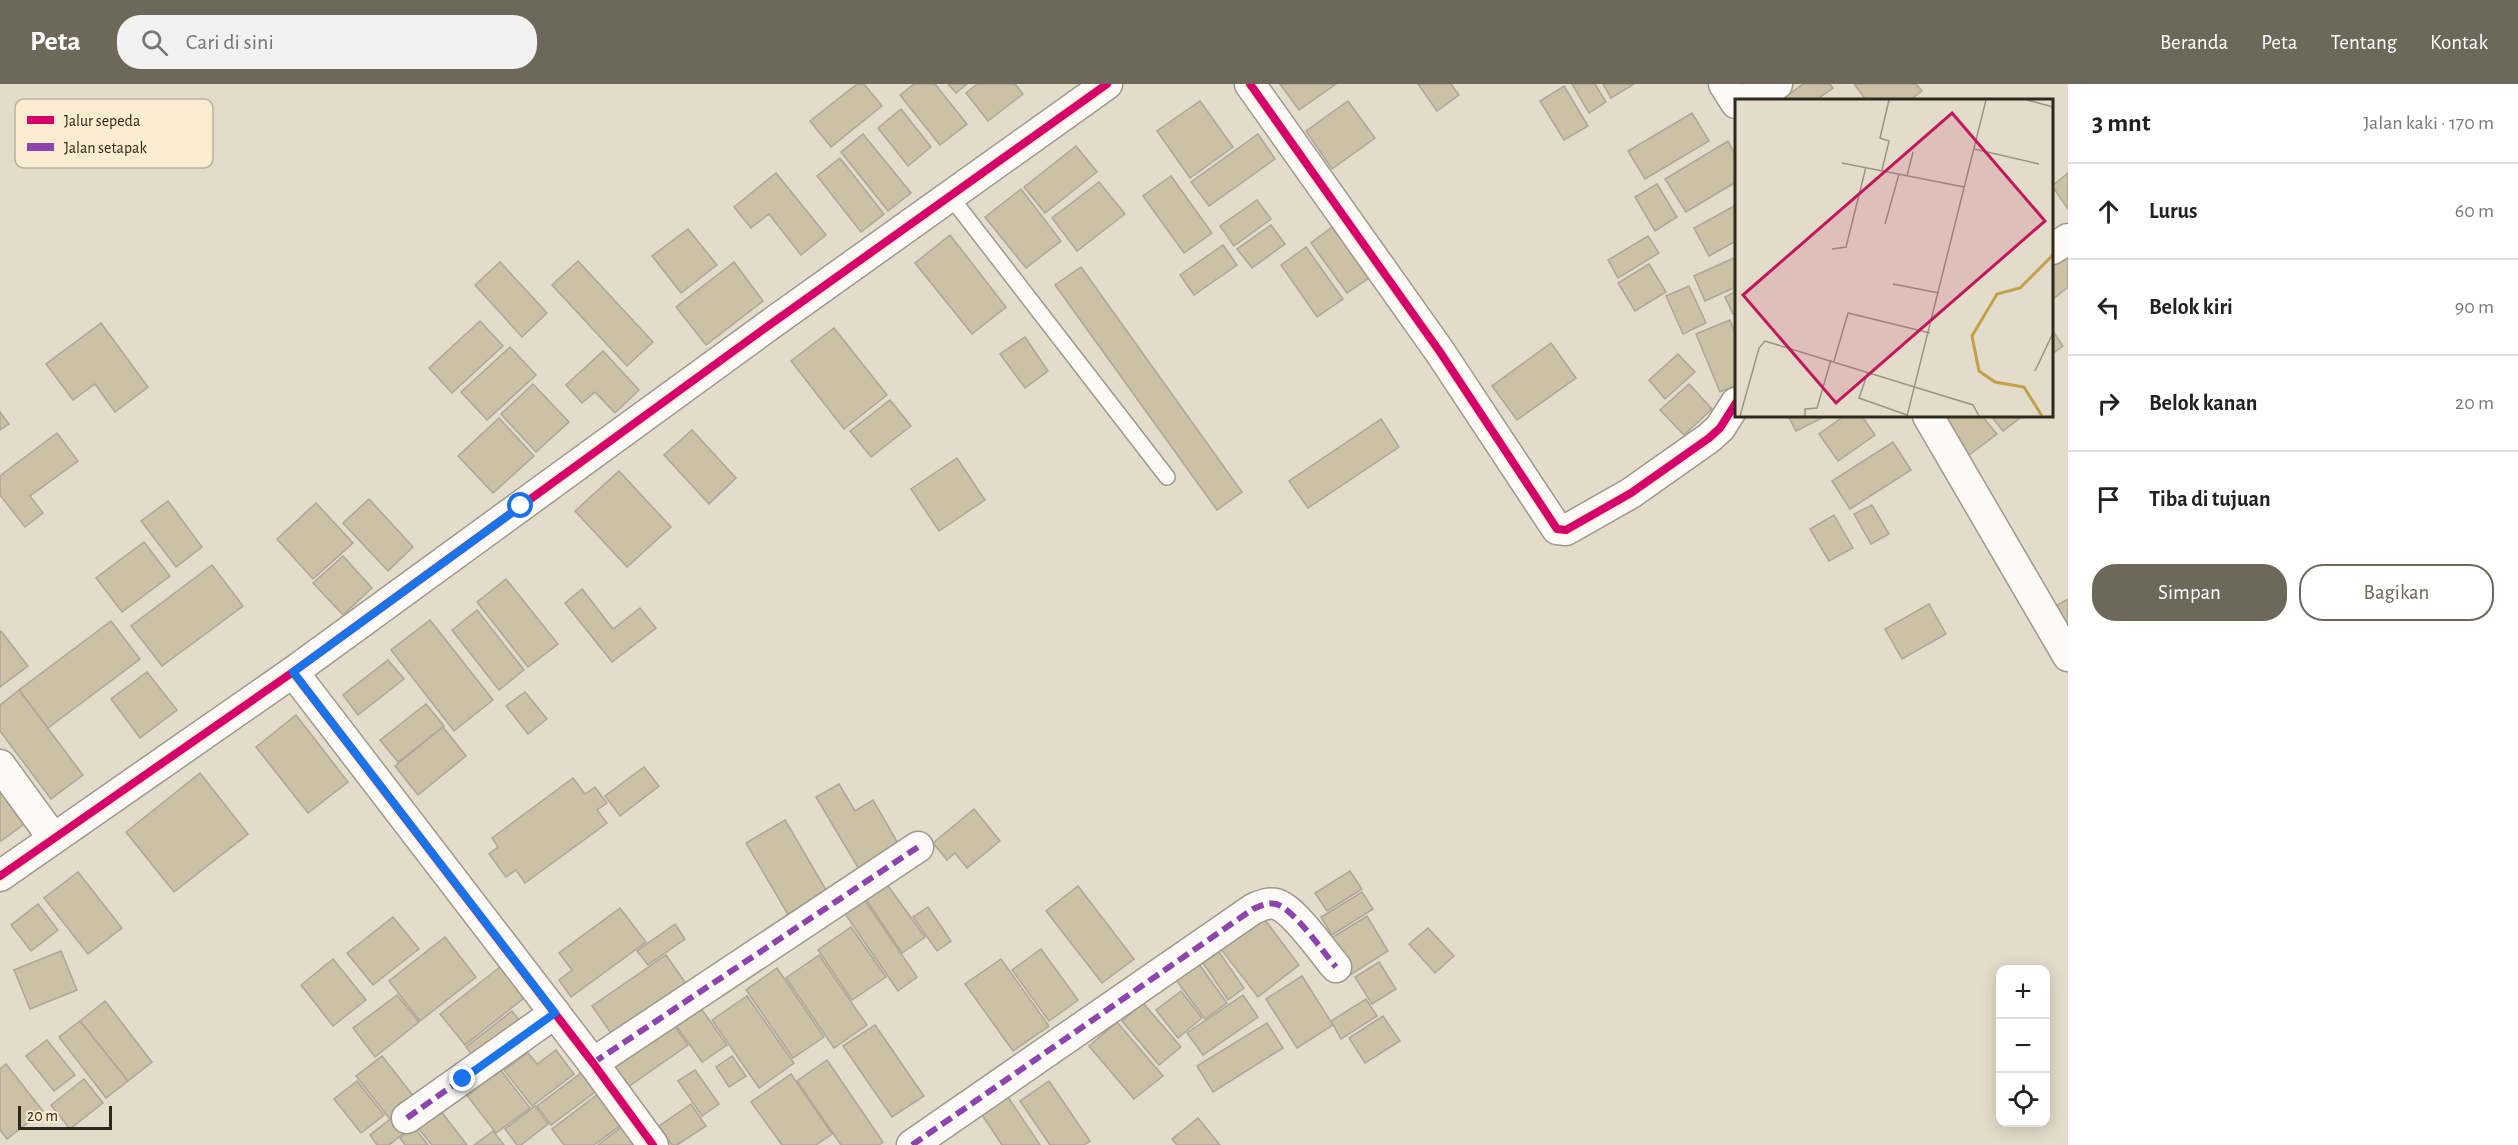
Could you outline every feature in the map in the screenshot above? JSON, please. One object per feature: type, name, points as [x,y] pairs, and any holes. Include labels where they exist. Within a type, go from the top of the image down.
[{"type":"street","points":[[0,876],[293,672],[1107,84]]},
{"type":"street","points":[[1250,84],[1440,352],[1557,529],[1566,530],[1631,493],[1715,433],[1735,406]]},
{"type":"street","points":[[1724,84],[1735,100]]},
{"type":"street","points":[[1747,99],[1777,84]]},
{"type":"street","points":[[2053,248],[2068,239]]},
{"type":"street","points":[[1929,417],[2068,656]]},
{"type":"street","points":[[293,672],[593,1062],[653,1145]]},
{"type":"street","points":[[0,765],[53,838]]},
{"type":"street","points":[[593,1062],[918,847]]},
{"type":"street","points":[[912,1145],[1265,904],[1277,904],[1289,912],[1336,967]]},
{"type":"street","points":[[407,1118],[555,1013]]},
{"type":"lane","points":[[950,196],[1167,477]]},
{"type":"building","points":[[857,84],[864,84],[882,106],[831,147],[810,121]]},
{"type":"building","points":[[914,84],[935,84],[967,124],[940,145],[900,95]]},
{"type":"building","points":[[948,84],[967,84],[956,93]]},
{"type":"building","points":[[977,84],[1015,84],[1023,94],[988,121],[966,93]]},
{"type":"building","points":[[1280,84],[1336,84],[1299,110]]},
{"type":"building","points":[[1418,84],[1451,84],[1459,95],[1437,111]]},
{"type":"building","points":[[1572,84],[1595,84],[1606,102],[1589,113]]},
{"type":"building","points":[[1603,84],[1634,84],[1611,98]]},
{"type":"building","points":[[1803,84],[1830,84],[1833,88],[1817,99],[1782,99]]},
{"type":"building","points":[[1854,84],[1916,84],[1922,91],[1911,99],[1865,99]]},
{"type":"building","points":[[1564,86],[1588,126],[1564,140],[1540,101]]},
{"type":"building","points":[[1200,101],[1233,147],[1190,178],[1157,131]]},
{"type":"building","points":[[1348,101],[1375,138],[1332,169],[1306,131]]},
{"type":"building","points":[[901,109],[931,147],[908,166],[878,128]]},
{"type":"building","points":[[1692,113],[1709,141],[1645,179],[1628,151]]},
{"type":"building","points":[[863,134],[911,193],[888,211],[841,152]]},
{"type":"building","points":[[1258,134],[1275,159],[1209,206],[1191,182]]},
{"type":"building","points":[[1728,141],[1735,154],[1735,183],[1686,212],[1665,179]]},
{"type":"building","points":[[1076,146],[1097,172],[1045,213],[1024,187]]},
{"type":"building","points":[[840,158],[884,214],[861,232],[817,176]]},
{"type":"building","points":[[776,173],[826,235],[801,255],[769,214],[751,228],[734,207]]},
{"type":"building","points":[[2068,173],[2068,209],[2053,187]]},
{"type":"building","points":[[1171,176],[1212,233],[1184,253],[1143,196]]},
{"type":"building","points":[[1099,182],[1125,214],[1077,251],[1052,218]]},
{"type":"building","points":[[1657,184],[1677,217],[1655,231],[1635,197]]},
{"type":"building","points":[[1021,189],[1061,241],[1026,268],[985,217]]},
{"type":"building","points":[[1257,200],[1271,219],[1234,246],[1220,226]]},
{"type":"building","points":[[1735,206],[1735,242],[1709,256],[1694,228]]},
{"type":"building","points":[[1271,225],[1285,244],[1252,268],[1237,249]]},
{"type":"building","points":[[1332,227],[1369,278],[1347,293],[1311,243]]},
{"type":"building","points":[[688,229],[717,265],[681,293],[652,256]]},
{"type":"building","points":[[950,235],[1006,307],[972,334],[915,263]]},
{"type":"building","points":[[1648,236],[1659,253],[1618,278],[1608,260]]},
{"type":"building","points":[[1223,245],[1237,265],[1194,295],[1180,275]]},
{"type":"building","points":[[1306,247],[1343,299],[1317,317],[1281,265]]},
{"type":"building","points":[[2068,249],[2068,287],[2053,299],[2053,259]]},
{"type":"building","points":[[1735,257],[1735,287],[1705,301],[1694,276]]},
{"type":"building","points":[[578,261],[653,342],[627,366],[552,285]]},
{"type":"building","points":[[500,262],[547,313],[522,337],[475,285]]},
{"type":"building","points":[[734,262],[763,301],[706,345],[676,307]]},
{"type":"building","points":[[1649,264],[1666,292],[1635,311],[1618,283]]},
{"type":"building","points":[[1081,267],[1242,492],[1217,510],[1055,285]]},
{"type":"building","points":[[1689,286],[1706,323],[1683,334],[1666,296]]},
{"type":"building","points":[[1735,292],[1735,313],[1733,314],[1725,297]]},
{"type":"building","points":[[1730,320],[1735,332],[1735,385],[1720,392],[1696,334]]},
{"type":"building","points":[[480,321],[503,346],[452,393],[429,368]]},
{"type":"building","points":[[101,323],[148,387],[115,412],[95,384],[73,400],[46,364]]},
{"type":"building","points":[[834,328],[887,395],[844,429],[791,361]]},
{"type":"building","points":[[2053,331],[2063,346],[2053,353]]},
{"type":"building","points":[[1025,337],[1048,371],[1025,388],[1000,354]]},
{"type":"building","points":[[1551,343],[1576,378],[1517,420],[1492,386]]},
{"type":"building","points":[[510,347],[536,375],[487,420],[461,392]]},
{"type":"building","points":[[603,351],[639,390],[615,413],[595,392],[582,403],[566,385]]},
{"type":"building","points":[[1678,354],[1695,372],[1665,399],[1649,380]]},
{"type":"building","points":[[533,384],[569,422],[536,452],[501,414]]},
{"type":"building","points":[[1689,384],[1712,409],[1684,435],[1660,410]]},
{"type":"building","points":[[890,400],[911,426],[871,457],[850,431]]},
{"type":"building","points":[[0,412],[9,424],[0,430]]},
{"type":"building","points":[[1789,417],[1824,417],[1796,431]]},
{"type":"building","points":[[1843,417],[1863,417],[1875,435],[1838,461],[1819,434]]},
{"type":"building","points":[[1940,417],[1983,417],[1997,434],[1969,455]]},
{"type":"building","points":[[1992,417],[2022,417],[2003,431]]},
{"type":"building","points":[[499,418],[534,456],[493,493],[458,456]]},
{"type":"building","points":[[1381,419],[1399,447],[1308,508],[1289,481]]},
{"type":"building","points":[[692,430],[736,478],[709,504],[664,455]]},
{"type":"building","points":[[57,433],[78,461],[30,496],[43,513],[25,527],[0,495],[0,476]]},
{"type":"building","points":[[1893,442],[1911,470],[1850,509],[1832,481]]},
{"type":"building","points":[[957,458],[985,500],[939,531],[911,489]]},
{"type":"building","points":[[619,471],[671,527],[627,567],[575,511]]},
{"type":"building","points":[[369,499],[413,547],[388,571],[343,523]]},
{"type":"building","points":[[168,501],[202,547],[176,567],[141,521]]},
{"type":"building","points":[[316,503],[353,543],[313,579],[277,539]]},
{"type":"building","points":[[1872,505],[1889,534],[1871,544],[1854,514]]},
{"type":"building","points":[[1834,515],[1853,548],[1829,561],[1810,529]]},
{"type":"building","points":[[144,542],[170,576],[122,612],[96,578]]},
{"type":"building","points":[[343,556],[372,588],[343,615],[313,583]]},
{"type":"building","points":[[212,565],[243,606],[162,666],[131,626]]},
{"type":"building","points":[[506,579],[558,644],[528,667],[477,602]]},
{"type":"building","points":[[582,589],[613,629],[640,608],[656,628],[612,662],[565,603]]},
{"type":"building","points":[[2068,599],[2068,641],[2048,610]]},
{"type":"building","points":[[1929,604],[1946,634],[1902,659],[1885,629]]},
{"type":"building","points":[[477,610],[524,670],[499,690],[452,630]]},
{"type":"building","points":[[430,620],[493,700],[454,731],[391,650]]},
{"type":"building","points":[[111,621],[140,659],[48,728],[19,690]]},
{"type":"building","points":[[0,632],[28,666],[0,687]]},
{"type":"building","points":[[388,660],[404,679],[358,715],[343,695]]},
{"type":"building","points":[[147,672],[177,710],[140,738],[111,699]]},
{"type":"building","points":[[19,690],[83,775],[51,799],[0,731],[0,705]]},
{"type":"building","points":[[525,692],[547,719],[528,734],[506,706]]},
{"type":"building","points":[[426,704],[444,726],[398,762],[380,740]]},
{"type":"building","points":[[296,715],[348,782],[308,813],[256,747]]},
{"type":"building","points":[[443,727],[466,756],[418,795],[395,766]]},
{"type":"building","points":[[644,767],[659,786],[620,816],[605,796]]},
{"type":"building","points":[[200,773],[248,834],[174,892],[126,832]]},
{"type":"building","points":[[573,778],[585,794],[595,787],[607,803],[597,810],[607,823],[525,883],[516,870],[506,877],[489,854],[498,847],[492,838]]},
{"type":"building","points":[[0,784],[28,821],[1,841],[0,839]]},
{"type":"building","points":[[839,784],[855,811],[873,800],[903,852],[863,876],[816,797]]},
{"type":"building","points":[[974,809],[1000,841],[967,868],[955,853],[947,860],[933,843]]},
{"type":"building","points":[[785,820],[832,900],[793,923],[746,843]]},
{"type":"building","points":[[1350,871],[1362,889],[1327,911],[1315,893]]},
{"type":"building","points":[[78,872],[122,928],[88,954],[44,898]]},
{"type":"building","points":[[886,883],[925,937],[902,953],[865,898]]},
{"type":"building","points":[[1078,886],[1134,959],[1102,983],[1046,911]]},
{"type":"building","points":[[1362,892],[1373,909],[1332,935],[1321,917]]},
{"type":"building","points":[[861,895],[917,977],[898,991],[841,908]]},
{"type":"building","points":[[38,904],[58,930],[31,951],[11,925]]},
{"type":"building","points":[[928,907],[951,941],[937,951],[913,917]]},
{"type":"building","points":[[620,908],[646,942],[571,997],[559,980],[572,970],[559,953]]},
{"type":"building","points":[[1259,912],[1299,965],[1258,997],[1217,944]]},
{"type":"building","points":[[1367,916],[1388,951],[1347,977],[1325,942]]},
{"type":"building","points":[[393,917],[419,949],[373,985],[347,953]]},
{"type":"building","points":[[675,924],[685,939],[648,965],[637,951]]},
{"type":"building","points":[[851,927],[886,977],[852,1000],[818,950]]},
{"type":"building","points":[[1428,928],[1454,956],[1435,973],[1409,944]]},
{"type":"building","points":[[445,937],[476,977],[420,1021],[389,981]]},
{"type":"building","points":[[1041,949],[1078,1000],[1049,1021],[1012,970]]},
{"type":"building","points":[[61,951],[77,990],[30,1009],[14,970]]},
{"type":"building","points":[[1219,952],[1244,988],[1228,1000],[1203,963]]},
{"type":"building","points":[[666,955],[687,985],[613,1036],[592,1006]]},
{"type":"building","points":[[819,955],[867,1025],[834,1048],[786,978]]},
{"type":"building","points":[[333,959],[366,1000],[333,1026],[301,985]]},
{"type":"building","points":[[1001,959],[1049,1026],[1013,1051],[965,984]]},
{"type":"building","points":[[1196,960],[1227,1003],[1205,1019],[1173,976]]},
{"type":"building","points":[[1379,962],[1396,989],[1372,1004],[1355,977]]},
{"type":"building","points":[[500,967],[524,998],[465,1045],[440,1014]]},
{"type":"building","points":[[777,968],[824,1037],[793,1058],[746,990]]},
{"type":"building","points":[[1302,976],[1333,1025],[1297,1048],[1266,999]]},
{"type":"building","points":[[1181,991],[1202,1018],[1178,1038],[1156,1010]]},
{"type":"building","points":[[397,995],[419,1022],[375,1057],[353,1028]]},
{"type":"building","points":[[1243,995],[1258,1017],[1203,1055],[1187,1033]]},
{"type":"building","points":[[747,996],[794,1063],[759,1088],[712,1020]]},
{"type":"building","points":[[1366,999],[1377,1016],[1341,1039],[1331,1021]]},
{"type":"building","points":[[105,1001],[152,1062],[128,1081],[80,1021]]},
{"type":"building","points":[[1143,1003],[1181,1047],[1159,1065],[1122,1021]]},
{"type":"building","points":[[700,1007],[727,1045],[702,1062],[675,1024]]},
{"type":"building","points":[[512,1011],[523,1025],[477,1061],[466,1047]]},
{"type":"building","points":[[1383,1016],[1400,1041],[1365,1063],[1349,1038]]},
{"type":"building","points":[[80,1021],[128,1081],[106,1098],[59,1037]]},
{"type":"building","points":[[671,1021],[688,1045],[628,1087],[611,1062]]},
{"type":"building","points":[[1117,1022],[1163,1076],[1134,1099],[1089,1046]]},
{"type":"building","points":[[1267,1023],[1283,1048],[1213,1092],[1197,1066]]},
{"type":"building","points":[[875,1025],[924,1096],[892,1117],[843,1046]]},
{"type":"building","points":[[47,1040],[75,1075],[54,1091],[26,1056]]},
{"type":"building","points":[[556,1050],[574,1074],[532,1106],[504,1070],[528,1053],[537,1064]]},
{"type":"building","points":[[382,1056],[415,1098],[389,1118],[356,1076]]},
{"type":"building","points":[[732,1056],[746,1076],[729,1087],[716,1067]]},
{"type":"building","points":[[827,1060],[883,1142],[879,1145],[841,1145],[797,1081]]},
{"type":"building","points":[[6,1064],[43,1111],[7,1139],[0,1130],[0,1069]]},
{"type":"building","points":[[499,1068],[530,1108],[496,1133],[465,1093]]},
{"type":"building","points":[[695,1070],[719,1104],[702,1116],[678,1081]]},
{"type":"building","points":[[581,1073],[595,1092],[551,1125],[537,1106]]},
{"type":"building","points":[[791,1074],[832,1134],[816,1145],[782,1145],[751,1102]]},
{"type":"building","points":[[84,1079],[103,1103],[70,1129],[51,1105]]},
{"type":"building","points":[[357,1081],[384,1115],[361,1133],[334,1099]]},
{"type":"building","points":[[1049,1081],[1090,1141],[1084,1145],[1050,1145],[1020,1101]]},
{"type":"building","points":[[598,1094],[621,1125],[594,1145],[564,1145],[552,1129]]},
{"type":"building","points":[[1008,1097],[1040,1145],[1002,1145],[982,1115]]},
{"type":"building","points":[[691,1104],[706,1126],[677,1145],[672,1145],[659,1126]]},
{"type":"building","points":[[437,1106],[467,1145],[432,1145],[415,1124]]},
{"type":"building","points":[[535,1106],[548,1124],[521,1145],[517,1145],[505,1129]]},
{"type":"building","points":[[398,1113],[410,1128],[389,1145],[377,1145],[370,1135]]},
{"type":"building","points":[[1198,1118],[1220,1145],[1177,1145],[1172,1139]]},
{"type":"building","points":[[624,1125],[639,1145],[598,1145]]},
{"type":"building","points":[[414,1127],[428,1145],[405,1145],[400,1138]]},
{"type":"building","points":[[493,1131],[504,1145],[474,1145]]},
{"type":"marked path","points":[[593,1063],[918,847]]},
{"type":"marked path","points":[[912,1145],[1253,909],[1267,904],[1276,904],[1283,908],[1308,932],[1336,967]]},
{"type":"marked path","points":[[407,1118],[555,1013]]},
{"type":"cycle path","points":[[0,876],[293,672],[768,326],[1107,84]]},
{"type":"cycle path","points":[[1250,84],[1440,352],[1557,529],[1566,530],[1631,493],[1709,438],[1720,428],[1735,405]]},
{"type":"cycle path","points":[[293,672],[593,1063],[653,1145]]},
{"type":"route","points":[[463,1079],[555,1013],[293,672],[521,506]]}]
